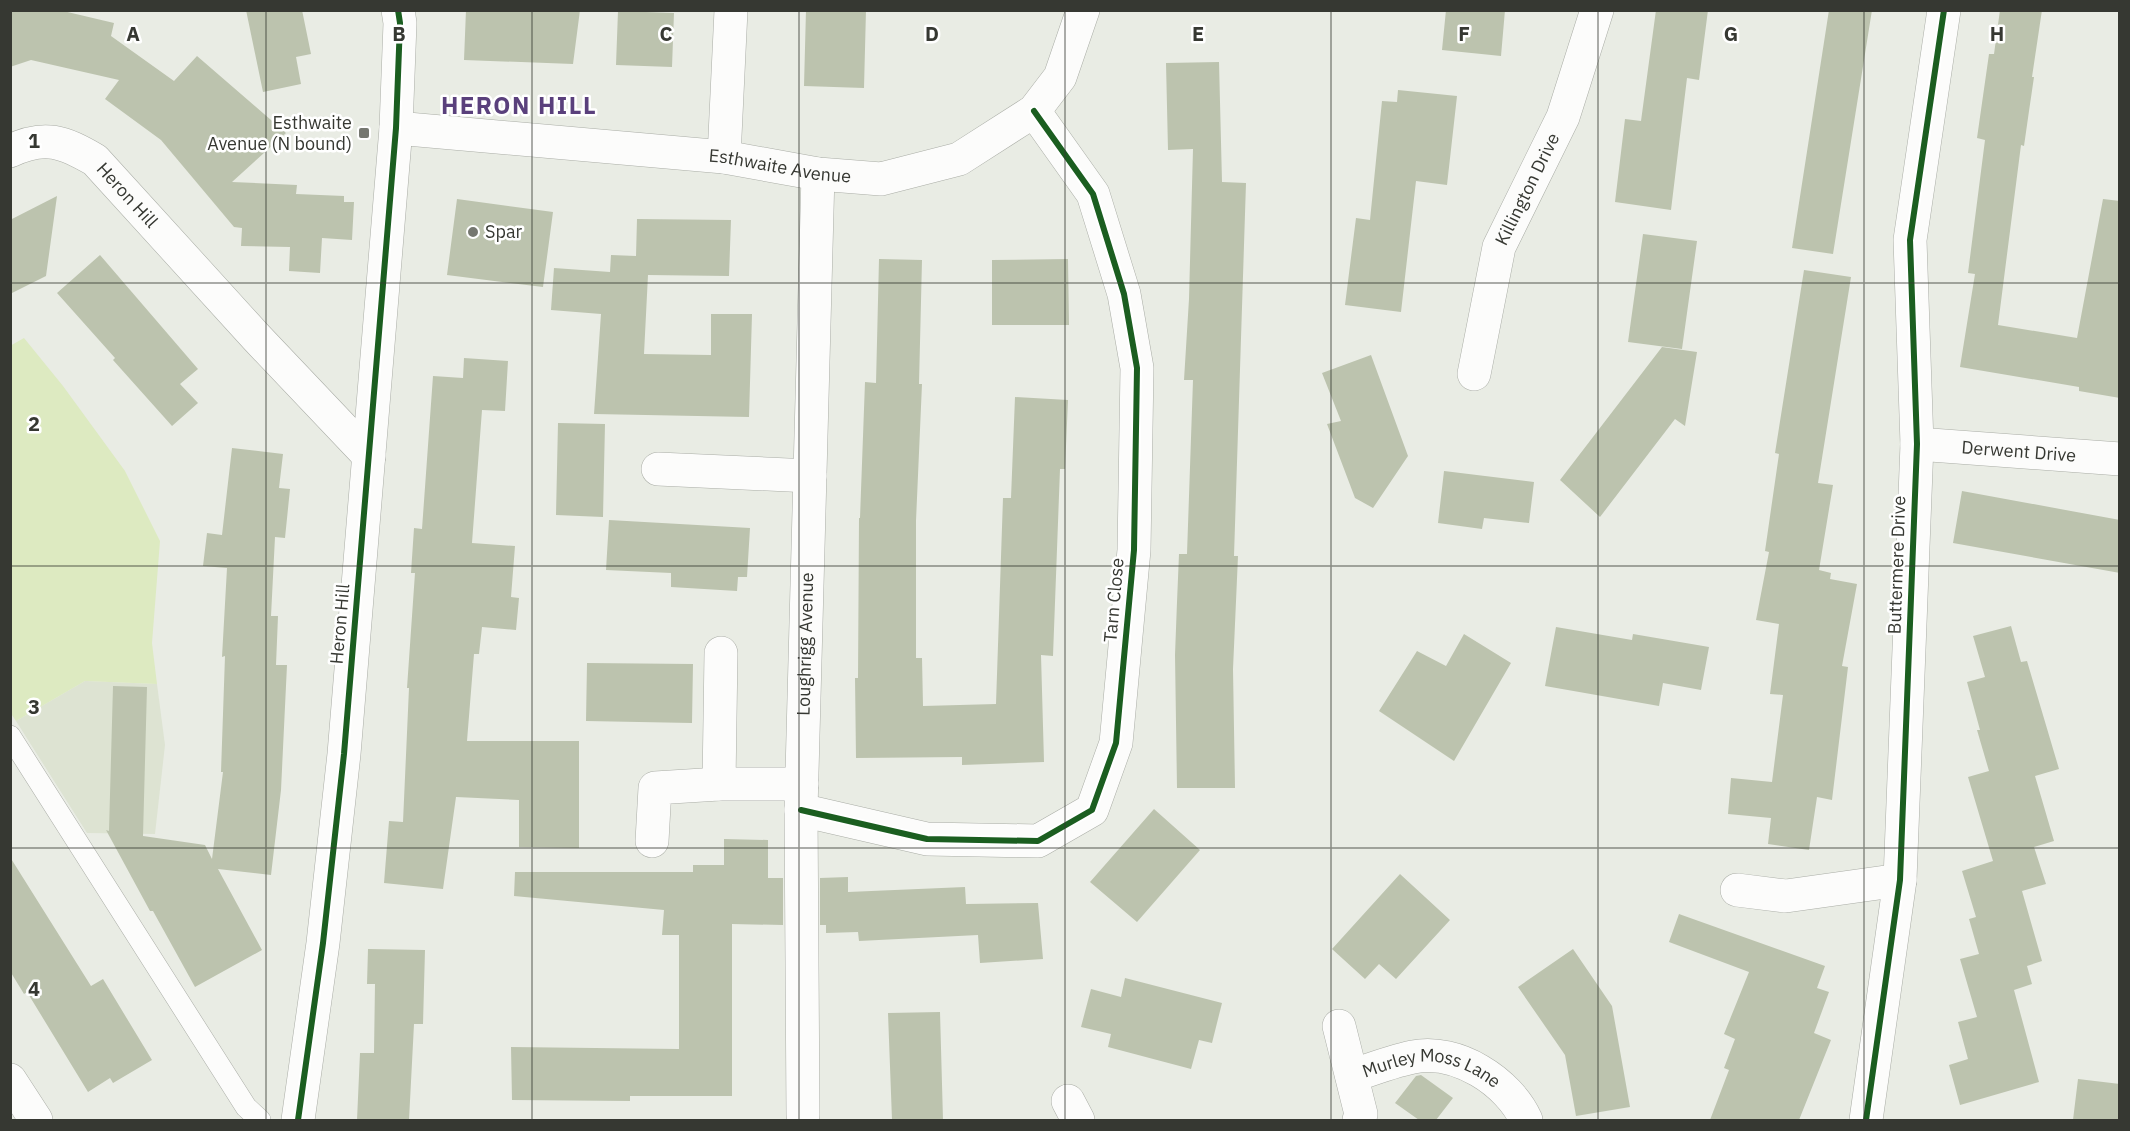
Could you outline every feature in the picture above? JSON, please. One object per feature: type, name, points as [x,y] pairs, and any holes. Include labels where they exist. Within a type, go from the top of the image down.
[{"type":"street","name":"Heron Hill","points":[[298,1120],[324,932],[344,754],[396,128],[400,23],[398,10]]},
{"type":"street","points":[[724,158],[731,10]]},
{"type":"street","name":"Esthwaite Avenue","points":[[396,128],[724,158],[818,174],[881,178],[959,159],[1034,111],[1060,77],[1083,10]]},
{"type":"street","name":"Killington Drive","points":[[1474,374],[1499,247],[1563,117],[1597,10]]},
{"type":"street","name":"Buttermere Drive","points":[[1866,1120],[1900,880],[1917,444],[1910,240],[1944,10]]},
{"type":"street","name":"Tarn Close","points":[[652,841],[655,788],[719,784],[802,796],[927,839],[1038,841],[1092,810],[1116,743],[1134,550],[1137,368],[1124,294],[1093,195],[1034,111]]},
{"type":"street","name":"Heron Hill","points":[[10,152],[26,144],[48,142],[70,146],[95,160],[257,338],[369,456]]},
{"type":"street","name":"Loughrigg Avenue","points":[[800,1119],[802,796],[818,174]]},
{"type":"street","name":"Derwent Drive","points":[[1917,444],[2120,459]]},
{"type":"street","points":[[658,468],[810,476]]},
{"type":"street","points":[[719,784],[721,653]]},
{"type":"street","points":[[1737,890],[1786,896],[1900,880]]},
{"type":"street","name":"Murley Moss Lane","points":[[1339,1026],[1361,1114],[1359,1120]]},
{"type":"street","name":"Murley Moss Lane","points":[[1352,1076],[1415,1056],[1452,1058],[1490,1076],[1521,1108],[1526,1120]]},
{"type":"street","points":[[10,1080],[36,1120]]},
{"type":"lane","points":[[10,736],[246,1107],[260,1120]]},
{"type":"shaded area","points":[[85,681],[157,684],[165,745],[155,834],[87,833],[16,721]]},
{"type":"green space","points":[[24,338],[63,386],[125,471],[160,541],[152,643],[157,684],[85,681],[16,721],[10,712],[10,346]]},
{"type":"building","points":[[10,10],[59,10],[114,23],[111,36],[174,81],[197,56],[286,133],[232,182],[297,185],[296,194],[344,196],[344,202],[354,202],[352,240],[322,238],[320,273],[289,271],[290,247],[241,246],[242,228],[234,227],[161,140],[105,99],[119,80],[31,60],[10,67]]},
{"type":"building","points":[[246,10],[302,10],[311,54],[296,57],[301,84],[263,92]]},
{"type":"building","points":[[466,10],[580,10],[573,64],[464,60]]},
{"type":"building","points":[[806,10],[866,10],[864,88],[804,86]]},
{"type":"building","points":[[1446,10],[1505,10],[1501,56],[1442,50]]},
{"type":"building","points":[[1656,10],[1708,10],[1699,80],[1687,78],[1671,210],[1615,202],[1625,119],[1641,121]]},
{"type":"building","points":[[1829,10],[1872,10],[1833,254],[1792,248]]},
{"type":"building","points":[[2000,10],[2042,10],[2024,146],[2021,145],[1998,325],[2077,338],[2103,199],[2120,201],[2120,398],[2079,391],[2079,387],[1960,367],[1975,274],[1968,273],[1985,140],[1977,138],[1989,54],[1994,54]]},
{"type":"building","points":[[618,11],[674,13],[672,67],[616,65]]},
{"type":"building","points":[[1219,62],[1222,182],[1246,183],[1234,556],[1238,556],[1233,669],[1235,788],[1177,788],[1175,655],[1177,602],[1179,554],[1187,554],[1193,380],[1184,380],[1189,299],[1193,149],[1168,150],[1166,63]]},
{"type":"building","points":[[1398,90],[1457,96],[1447,185],[1416,181],[1401,312],[1345,305],[1356,218],[1370,220],[1382,101],[1397,102]]},
{"type":"building","points":[[57,196],[46,276],[10,294],[10,220]]},
{"type":"building","points":[[457,199],[553,212],[543,287],[447,275]]},
{"type":"building","points":[[637,219],[731,220],[729,276],[648,275],[644,354],[711,355],[711,314],[752,314],[749,417],[594,414],[601,314],[551,310],[554,268],[610,272],[611,255],[636,256]]},
{"type":"building","points":[[1643,234],[1697,241],[1682,349],[1628,342]]},
{"type":"building","points":[[100,255],[198,369],[180,384],[198,403],[172,426],[57,293]]},
{"type":"building","points":[[879,259],[922,260],[919,384],[922,384],[916,521],[916,658],[922,658],[923,706],[996,704],[1003,498],[1011,498],[1015,397],[1068,400],[1065,469],[1060,469],[1053,656],[1041,655],[1044,762],[962,765],[962,757],[856,758],[855,678],[858,678],[859,518],[865,382],[876,383]]},
{"type":"building","points":[[1068,259],[1069,325],[992,325],[992,260]]},
{"type":"building","points":[[1804,270],[1851,277],[1818,483],[1833,485],[1819,570],[1831,573],[1830,579],[1857,584],[1842,666],[1848,667],[1832,800],[1817,797],[1809,850],[1768,844],[1771,818],[1728,814],[1731,778],[1772,782],[1783,695],[1770,694],[1779,624],[1756,620],[1769,552],[1765,551],[1779,454],[1775,453]]},
{"type":"building","points":[[1662,347],[1697,352],[1685,426],[1675,419],[1600,517],[1560,480]]},
{"type":"building","points":[[1371,355],[1408,456],[1373,508],[1355,498],[1327,424],[1341,421],[1322,373]]},
{"type":"building","points":[[464,358],[508,361],[505,411],[482,410],[472,543],[515,546],[511,597],[519,598],[516,630],[482,627],[479,654],[474,654],[467,741],[579,741],[579,848],[519,847],[519,800],[456,797],[443,889],[384,883],[389,821],[403,822],[409,688],[407,688],[415,573],[411,573],[414,528],[422,529],[433,376],[463,378]]},
{"type":"building","points":[[558,423],[605,424],[603,517],[556,515]]},
{"type":"building","points":[[232,448],[283,454],[279,488],[290,489],[285,538],[275,537],[271,616],[278,616],[276,665],[287,665],[281,790],[271,875],[218,869],[262,950],[195,987],[106,830],[109,831],[113,686],[147,687],[143,836],[205,845],[212,859],[223,772],[221,772],[225,656],[222,657],[227,568],[203,566],[207,533],[222,535]]},
{"type":"building","points":[[1444,471],[1534,482],[1529,523],[1484,518],[1482,529],[1438,523]]},
{"type":"building","points":[[1962,491],[2120,520],[2120,573],[1953,543]]},
{"type":"building","points":[[609,520],[750,528],[747,577],[738,577],[737,591],[671,587],[671,573],[606,570]]},
{"type":"building","points":[[2011,626],[2021,662],[2027,661],[2059,769],[2035,776],[2054,841],[2034,847],[2046,884],[2022,891],[2042,961],[2027,966],[2032,984],[2014,990],[2039,1082],[1960,1105],[1949,1065],[1968,1059],[1958,1022],[1977,1017],[1960,959],[1979,954],[1969,919],[1976,917],[1962,871],[1993,861],[1968,777],[1989,771],[1977,730],[1980,730],[1967,682],[1985,677],[1973,636]]},
{"type":"building","points":[[1556,627],[1632,640],[1633,634],[1709,647],[1701,690],[1663,683],[1659,706],[1545,686]]},
{"type":"building","points":[[1464,634],[1511,663],[1454,761],[1379,711],[1417,651],[1446,666]]},
{"type":"building","points":[[587,663],[693,664],[692,723],[586,721]]},
{"type":"building","points":[[1154,809],[1200,850],[1137,922],[1090,882]]},
{"type":"building","points":[[724,839],[768,840],[768,878],[783,878],[783,925],[732,924],[732,1096],[630,1096],[630,1101],[512,1100],[511,1047],[679,1049],[679,935],[662,935],[664,910],[514,896],[515,872],[693,872],[693,865],[724,865]]},
{"type":"building","points":[[10,857],[91,986],[103,979],[152,1060],[113,1083],[110,1078],[88,1092],[27,992],[24,994],[10,971]]},
{"type":"building","points":[[1400,874],[1450,920],[1396,979],[1379,964],[1365,979],[1332,949]]},
{"type":"building","points":[[848,877],[848,892],[965,887],[966,904],[1038,903],[1043,959],[980,963],[978,935],[859,941],[858,932],[826,933],[826,925],[820,925],[820,878]]},
{"type":"building","points":[[1679,914],[1825,966],[1817,988],[1829,992],[1814,1033],[1831,1040],[1799,1120],[1710,1120],[1729,1070],[1724,1068],[1735,1039],[1724,1034],[1749,972],[1669,942]]},
{"type":"building","points":[[368,949],[425,950],[423,1024],[414,1024],[409,1120],[357,1120],[360,1053],[374,1053],[375,984],[367,984]]},
{"type":"building","points":[[1573,949],[1612,1006],[1630,1107],[1576,1116],[1565,1055],[1518,987]]},
{"type":"building","points":[[1125,978],[1222,1003],[1212,1043],[1199,1040],[1191,1069],[1108,1047],[1111,1034],[1081,1027],[1091,989],[1121,997]]},
{"type":"building","points":[[940,1012],[943,1120],[892,1120],[888,1013]]},
{"type":"building","points":[[1421,1075],[1453,1098],[1436,1120],[1419,1120],[1395,1103],[1416,1076]]},
{"type":"building","points":[[2078,1079],[2120,1084],[2120,1120],[2073,1120]]},
{"type":"cycle path","points":[[298,1120],[323,943],[344,754],[396,128],[400,23],[398,10]]},
{"type":"cycle path","points":[[1866,1120],[1900,880],[1917,444],[1910,240],[1944,10]]},
{"type":"cycle path","points":[[801,810],[927,839],[1038,841],[1092,810],[1116,743],[1134,550],[1137,368],[1124,294],[1093,194],[1034,111]]},
{"type":"place","name":"Esthwaite Avenue (N bound)","points":[[364,133]]},
{"type":"place","name":"Spar","points":[[473,232]]},
{"type":"district","name":"HERON HILL","points":[[519,106]]}]
